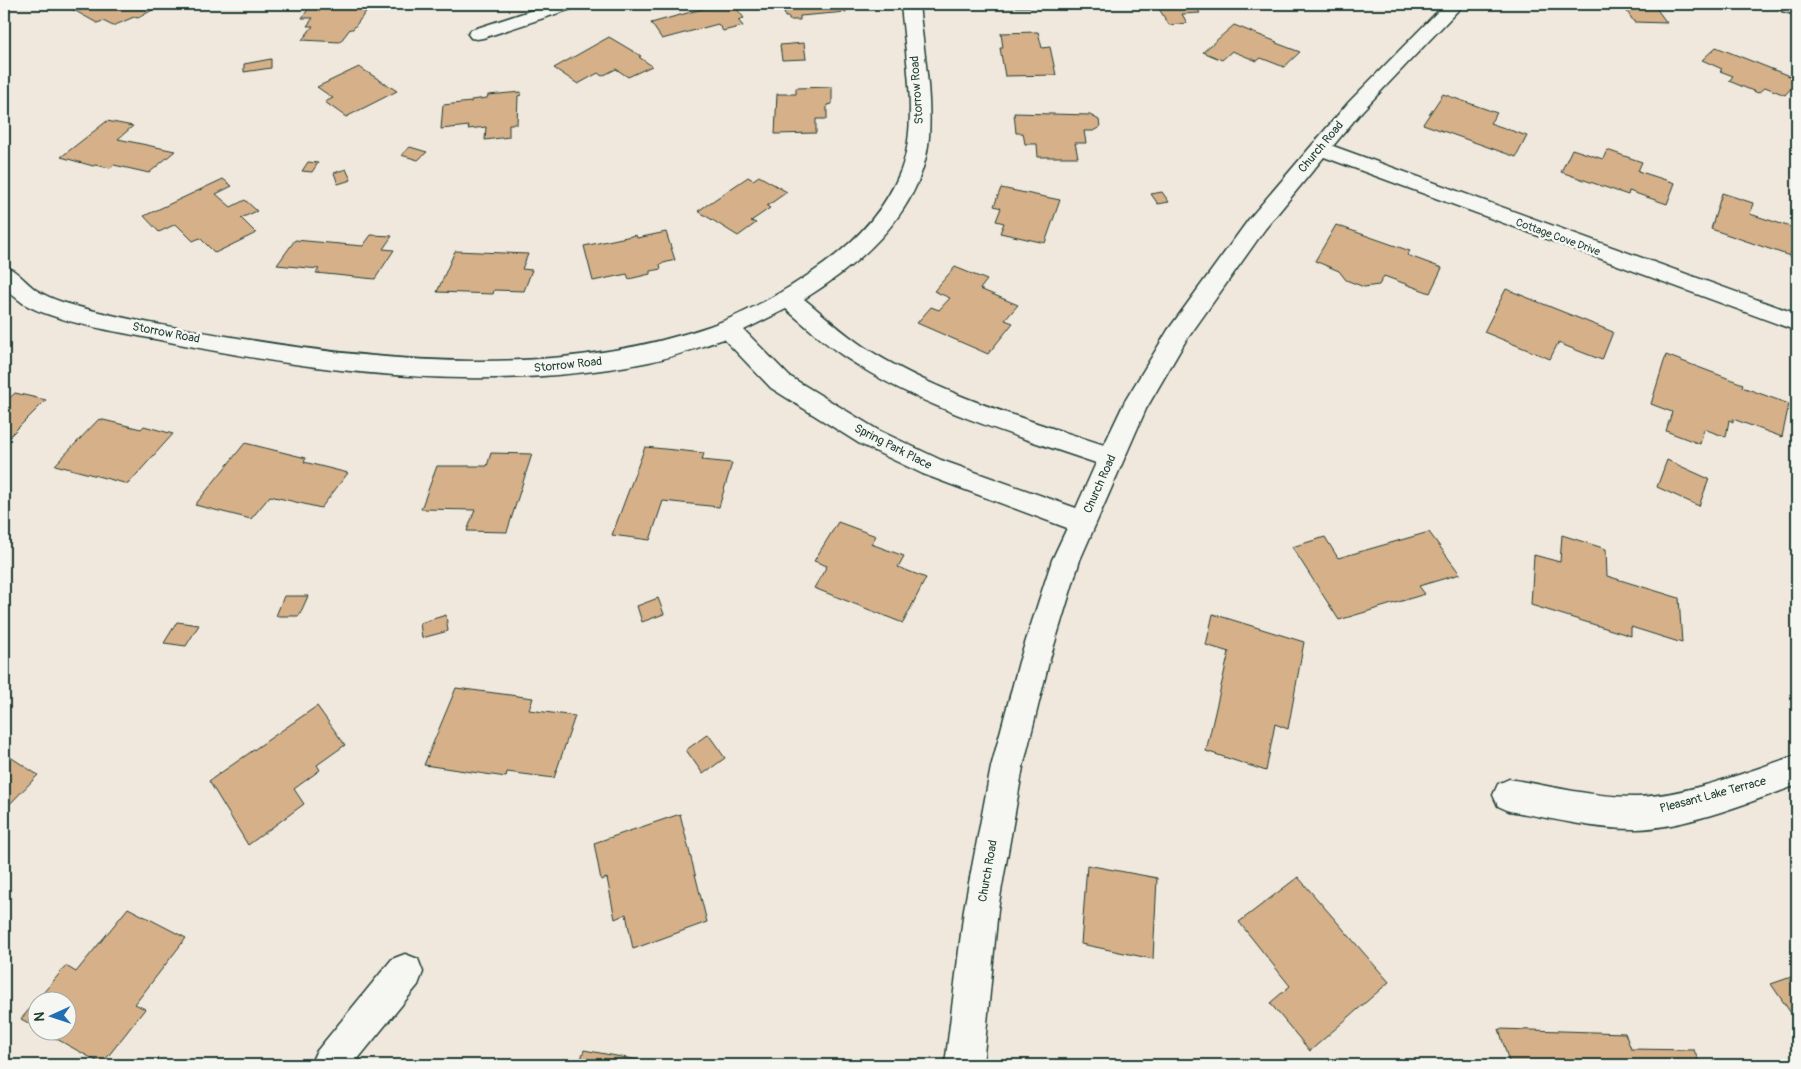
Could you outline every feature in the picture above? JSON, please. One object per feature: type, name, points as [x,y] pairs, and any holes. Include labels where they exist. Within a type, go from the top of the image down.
[{"type":"street","points":[[477,34],[568,4]]},
{"type":"street","name":"Storrow Road","points":[[4,274],[33,298],[63,310],[144,329],[242,348],[333,360],[418,368],[520,370],[588,364],[646,354],[707,337],[788,299],[828,273],[860,246],[890,210],[909,176],[916,155],[919,135],[920,114],[910,4]]},
{"type":"street","name":"Church Road","points":[[964,1065],[981,909],[1007,767],[1034,662],[1066,560],[1134,408],[1176,336],[1257,224],[1355,107],[1455,4]]},
{"type":"street","name":"Cottage Cove Drive","points":[[1319,148],[1797,323]]},
{"type":"street","points":[[788,299],[857,354],[930,393],[1112,458]]},
{"type":"street","name":"Spring Park Place","points":[[728,328],[780,382],[869,437],[932,467],[1083,522]]},
{"type":"street","name":"Pleasant Lake Terrace","points":[[1509,795],[1606,812],[1638,813],[1666,810],[1797,770]]},
{"type":"street","points":[[329,1065],[404,972]]},
{"type":"building","points":[[80,4],[163,4],[138,18],[134,17],[113,26],[103,21],[97,23],[70,8]]},
{"type":"building","points":[[325,4],[371,5],[353,29],[350,29],[340,42],[302,40],[313,26],[307,26],[313,18],[302,18],[309,8],[321,8]]},
{"type":"building","points":[[720,4],[733,4],[744,18],[738,20],[743,26],[723,31],[718,24],[662,39],[651,23]]},
{"type":"building","points":[[783,4],[844,4],[846,12],[800,16],[800,20],[789,20],[789,17],[785,17]]},
{"type":"building","points":[[997,4],[1034,4],[1034,7],[997,7]]},
{"type":"building","points":[[1156,4],[1194,4],[1200,13],[1182,14],[1187,23],[1169,25]]},
{"type":"building","points":[[1622,4],[1659,4],[1662,8],[1656,8],[1667,23],[1634,22]]},
{"type":"building","points":[[1234,25],[1300,52],[1284,67],[1261,58],[1257,61],[1232,51],[1222,60],[1203,52]]},
{"type":"building","points":[[1038,32],[1042,48],[1050,47],[1056,75],[1005,76],[1000,48],[1003,48],[1001,33]]},
{"type":"building","points":[[609,37],[641,56],[639,57],[652,66],[628,77],[616,69],[602,76],[598,73],[578,84],[554,68]]},
{"type":"building","points":[[804,43],[806,59],[782,60],[780,45]]},
{"type":"building","points":[[1716,47],[1797,79],[1797,82],[1785,95],[1765,87],[1758,93],[1729,81],[1733,76],[1720,71],[1722,69],[1702,60]]},
{"type":"building","points":[[271,59],[271,68],[244,72],[244,64]]},
{"type":"building","points":[[359,67],[397,91],[346,117],[325,102],[333,98],[317,87]]},
{"type":"building","points":[[832,87],[832,104],[827,105],[827,119],[816,119],[816,133],[775,134],[777,94],[796,94],[796,88]]},
{"type":"building","points":[[521,92],[521,95],[518,96],[517,124],[509,124],[509,137],[485,140],[486,127],[468,129],[469,126],[441,129],[443,105],[471,102],[471,100],[487,98],[488,95]]},
{"type":"building","points":[[1443,94],[1497,113],[1490,123],[1527,136],[1516,157],[1423,124]]},
{"type":"building","points":[[1014,113],[1090,115],[1099,120],[1100,127],[1093,131],[1084,131],[1086,143],[1075,143],[1078,157],[1038,157],[1037,144],[1025,144],[1023,133],[1016,133]]},
{"type":"building","points":[[107,121],[133,126],[118,139],[175,151],[149,173],[114,165],[110,168],[93,166],[61,157]]},
{"type":"building","points":[[410,147],[427,152],[418,160],[401,155]]},
{"type":"building","points":[[1572,149],[1603,159],[1607,150],[1642,162],[1638,171],[1675,183],[1667,204],[1629,191],[1628,195],[1561,172]]},
{"type":"building","points":[[308,162],[318,163],[312,172],[302,171]]},
{"type":"building","points":[[346,169],[351,180],[338,184],[334,173]]},
{"type":"building","points":[[759,176],[787,192],[767,206],[770,208],[751,221],[756,223],[738,236],[698,211],[748,177],[753,180]]},
{"type":"building","points":[[223,179],[232,186],[216,194],[231,207],[245,200],[257,211],[241,218],[256,233],[215,253],[200,238],[193,241],[176,224],[159,232],[144,216]]},
{"type":"building","points":[[1001,188],[1060,200],[1045,243],[1000,233],[1004,223],[996,221],[1001,208],[994,206]]},
{"type":"building","points":[[1162,192],[1169,202],[1158,204],[1151,194]]},
{"type":"building","points":[[1722,193],[1753,203],[1750,214],[1797,229],[1797,254],[1791,252],[1790,256],[1711,229]]},
{"type":"building","points":[[1336,225],[1410,251],[1407,255],[1442,268],[1430,293],[1384,276],[1379,285],[1364,287],[1346,280],[1339,271],[1315,261]]},
{"type":"building","points":[[666,232],[675,260],[660,264],[661,269],[650,271],[650,274],[629,279],[627,274],[593,281],[584,246],[636,235],[637,238]]},
{"type":"building","points":[[371,235],[392,236],[383,249],[394,250],[375,279],[316,273],[319,269],[277,265],[295,240],[363,246]]},
{"type":"building","points":[[455,251],[528,254],[522,269],[532,270],[524,291],[494,290],[493,294],[437,292]]},
{"type":"building","points":[[955,267],[987,280],[980,289],[1018,305],[1005,320],[1013,323],[988,354],[917,323],[931,307],[939,310],[950,298],[934,291]]},
{"type":"building","points":[[1506,289],[1613,332],[1602,360],[1558,343],[1550,359],[1484,332]]},
{"type":"building","points":[[1666,355],[1743,384],[1742,387],[1789,404],[1782,437],[1733,419],[1733,422],[1729,420],[1726,437],[1704,429],[1700,444],[1666,431],[1672,412],[1651,404]]},
{"type":"building","points":[[15,393],[46,400],[4,442],[4,403]]},
{"type":"building","points":[[99,419],[141,429],[144,426],[173,434],[128,484],[55,465]]},
{"type":"building","points":[[245,443],[306,458],[304,462],[348,473],[321,508],[270,496],[251,519],[195,505]]},
{"type":"building","points":[[645,447],[704,453],[702,460],[732,463],[719,507],[663,501],[650,540],[612,535]]},
{"type":"building","points":[[491,453],[532,454],[507,532],[467,531],[475,510],[421,509],[437,466],[487,466]]},
{"type":"building","points":[[1667,460],[1709,479],[1699,506],[1657,487]]},
{"type":"building","points":[[838,522],[876,536],[871,544],[904,556],[898,567],[926,578],[903,623],[814,588],[827,566],[814,561]]},
{"type":"building","points":[[1429,532],[1460,574],[1419,586],[1425,594],[1339,620],[1292,547],[1325,537],[1338,558]]},
{"type":"building","points":[[1562,535],[1606,549],[1607,576],[1679,598],[1682,643],[1631,627],[1631,636],[1531,605],[1534,555],[1560,562]]},
{"type":"building","points":[[284,596],[308,596],[299,616],[276,616]]},
{"type":"building","points":[[658,598],[664,614],[642,622],[637,606]]},
{"type":"building","points":[[1213,614],[1304,642],[1288,729],[1275,724],[1266,771],[1206,751],[1229,652],[1206,645]]},
{"type":"building","points":[[446,615],[448,631],[422,638],[420,623]]},
{"type":"building","points":[[177,622],[199,625],[186,646],[164,643]]},
{"type":"building","points":[[456,688],[533,698],[529,710],[575,716],[554,778],[507,772],[506,777],[424,765]]},
{"type":"building","points":[[317,706],[345,745],[317,765],[320,770],[294,789],[304,804],[248,845],[209,781]]},
{"type":"building","points":[[708,734],[725,758],[703,774],[686,750]]},
{"type":"building","points":[[4,753],[38,775],[4,810]]},
{"type":"building","points":[[680,814],[707,922],[633,949],[626,914],[615,919],[607,878],[601,880],[594,843]]},
{"type":"building","points":[[1087,865],[1157,878],[1153,959],[1081,944]]},
{"type":"building","points":[[1298,877],[1389,982],[1310,1051],[1270,1003],[1290,986],[1239,922]]},
{"type":"building","points":[[128,908],[186,938],[135,1004],[145,1009],[102,1064],[62,1042],[78,1042],[78,992],[44,992],[66,966],[76,972]]},
{"type":"building","points":[[1797,975],[1797,1022],[1771,984]]},
{"type":"building","points":[[28,1011],[28,1023],[21,1019]]},
{"type":"building","points":[[1499,1029],[1625,1033],[1631,1049],[1694,1050],[1700,1065],[1510,1065]]},
{"type":"building","points":[[584,1050],[643,1061],[642,1065],[579,1065]]}]
